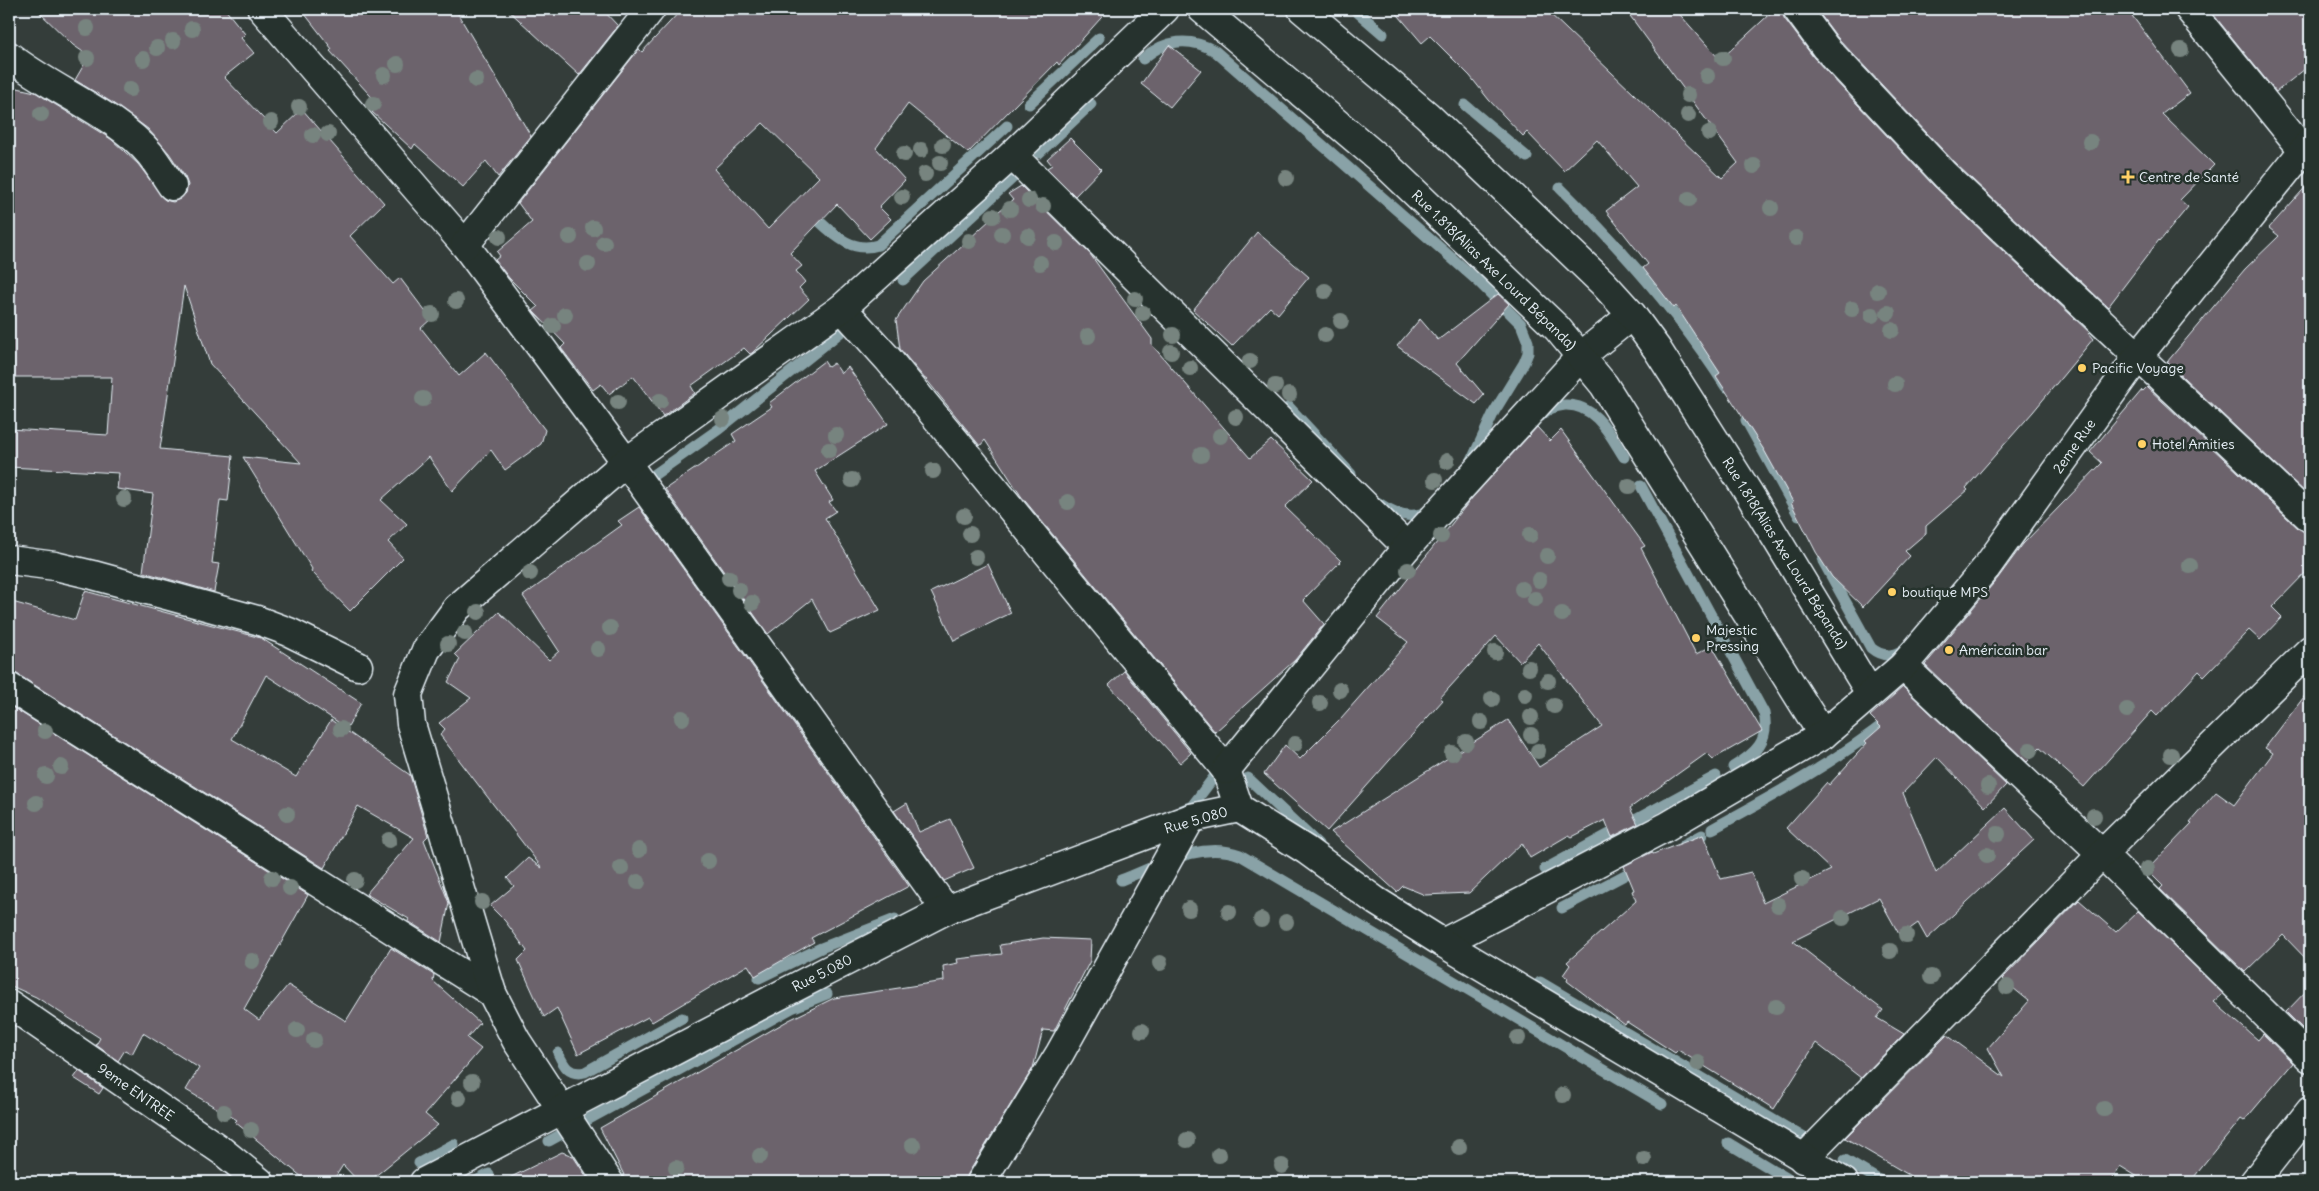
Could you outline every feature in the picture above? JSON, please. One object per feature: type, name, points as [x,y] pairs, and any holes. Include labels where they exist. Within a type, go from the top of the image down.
[{"type":"street","points":[[262,9],[466,245],[626,462],[946,910]]},
{"type":"street","points":[[466,245],[651,9]]},
{"type":"street","points":[[609,1182],[516,1040],[492,993],[411,724],[408,694],[426,650],[457,608],[626,462],[842,308],[1012,155],[1165,9]]},
{"type":"street","name":"Rue 1.818(Alias Axe Lourd Bépanda)","points":[[1202,9],[1384,163],[1557,328],[1582,356],[1609,394],[1822,735]]},
{"type":"street","name":"Rue 1.818(Alias Axe Lourd Bépanda)","points":[[1302,9],[1427,115],[1603,283],[1632,315],[1657,349],[1748,492],[1870,693]]},
{"type":"street","points":[[1797,9],[1825,47],[1945,175],[2139,355],[2310,518]]},
{"type":"street","points":[[2188,9],[2307,146]]},
{"type":"street","points":[[9,56],[25,69],[120,127],[150,153],[172,186]]},
{"type":"street","name":"2eme Rue","points":[[1443,943],[1666,827],[1822,735],[1903,666],[1986,568],[2139,355],[2307,146]]},
{"type":"street","points":[[1012,155],[1407,547]]},
{"type":"street","points":[[842,308],[888,359],[1226,770],[1239,808],[1306,850],[1376,900],[1443,943],[1844,1182]]},
{"type":"street","points":[[1226,770],[1407,547],[1582,356],[1632,315]]},
{"type":"street","points":[[9,560],[54,566],[93,575],[257,620],[289,632],[358,666]]},
{"type":"street","points":[[1803,1159],[2102,854],[2310,650]]},
{"type":"street","points":[[1903,666],[2102,854],[2310,1058]]},
{"type":"street","points":[[9,687],[492,993]]},
{"type":"street","name":"Rue 5.080","points":[[424,1182],[946,910],[1191,818],[1239,808]]},
{"type":"street","points":[[981,1182],[1060,1053],[1191,818]]},
{"type":"street","name":"9eme ENTREE","points":[[9,1004],[222,1151],[260,1182]]},
{"type":"street","points":[[2254,1182],[2310,1112]]},
{"type":"building","points":[[36,9],[225,9],[245,34],[241,38],[254,53],[224,77],[277,133],[302,109],[384,203],[350,236],[393,284],[400,278],[431,319],[421,328],[459,376],[486,352],[545,430],[541,444],[505,470],[491,450],[452,491],[429,457],[381,500],[407,524],[388,542],[403,558],[350,611],[311,571],[312,569],[243,457],[301,463],[210,364],[184,286],[160,449],[233,456],[228,501],[220,500],[212,563],[219,564],[214,592],[143,572],[153,494],[117,489],[119,473],[9,467],[9,429],[108,435],[112,377],[9,377],[9,86],[35,92],[111,139],[138,164],[165,200],[173,202],[180,199],[186,193],[188,185],[185,177],[169,153],[148,129],[111,102],[75,80],[89,56],[73,45]]},
{"type":"building","points":[[301,9],[455,9],[531,136],[498,177],[486,161],[463,187],[415,144],[412,149],[372,112],[378,104],[330,51],[332,49]]},
{"type":"building","points":[[507,9],[602,9],[618,26],[579,75]]},
{"type":"building","points":[[682,9],[1109,9],[1059,65],[1057,62],[968,153],[908,104],[876,148],[905,180],[879,207],[891,219],[870,239],[837,204],[790,253],[802,266],[796,271],[805,282],[799,288],[809,299],[752,353],[750,354],[744,348],[691,386],[695,393],[663,416],[633,376],[609,394],[601,384],[593,390],[561,348],[565,344],[533,311],[538,307],[509,278],[495,260],[500,256],[497,252],[532,222],[518,203],[639,49],[642,52]],"holes":[[[763,123],[819,177],[768,229],[714,169]]]},
{"type":"building","points":[[1393,9],[1545,9],[1722,178],[1738,163],[1625,9],[1675,9],[1720,60],[1775,9],[1782,9],[1784,18],[1814,58],[1934,186],[2089,332],[2093,339],[2033,412],[1966,488],[1968,490],[1926,526],[1926,533],[1905,551],[1910,556],[1863,607],[1832,577],[1816,552],[1791,503],[1793,502],[1764,450],[1716,376],[1720,373],[1676,306],[1674,308],[1643,268],[1648,264],[1606,211],[1637,187],[1597,140],[1564,171],[1527,132],[1523,136],[1489,100],[1470,76],[1430,36],[1422,43]]},
{"type":"building","points":[[1816,9],[2127,9],[2190,93],[2162,114],[2214,165],[2180,200],[2188,207],[2159,240],[2108,307],[1956,164],[1837,37]]},
{"type":"building","points":[[2209,9],[2310,9],[2310,65],[2276,92]]},
{"type":"building","points":[[1169,45],[1201,70],[1170,107],[1141,84]]},
{"type":"building","points":[[1070,138],[1101,169],[1075,196],[1047,168],[1052,165],[1047,159]]},
{"type":"building","points":[[2310,182],[2310,497],[2167,362],[2245,269],[2279,236],[2269,228]]},
{"type":"building","points":[[1021,186],[1090,254],[1152,339],[1152,345],[1250,458],[1271,440],[1313,480],[1285,507],[1341,561],[1303,600],[1324,624],[1295,660],[1215,732],[1021,496],[985,440],[980,446],[900,349],[896,320],[923,281],[990,218],[1013,200],[1008,194]]},
{"type":"building","points":[[1257,232],[1309,277],[1278,314],[1270,307],[1232,346],[1193,310]]},
{"type":"building","points":[[1498,294],[1509,304],[1457,363],[1484,395],[1476,404],[1397,346],[1420,319],[1438,340]]},
{"type":"building","points":[[824,361],[828,367],[834,363],[841,373],[848,367],[888,424],[815,471],[833,500],[829,502],[836,511],[825,518],[880,610],[830,633],[812,599],[768,634],[665,489],[736,441],[732,434],[772,407],[769,403]]},
{"type":"building","points":[[2147,387],[2299,529],[2310,533],[2310,568],[2272,607],[2282,617],[2260,640],[2249,630],[2204,676],[2199,671],[2157,716],[2152,711],[2084,787],[2040,748],[2027,762],[1925,665],[1998,578],[2023,544],[2102,463],[2090,452],[2142,390]]},
{"type":"building","points":[[1537,427],[1550,441],[1561,430],[1645,546],[1641,548],[1696,654],[1712,646],[1762,731],[1713,759],[1707,753],[1630,808],[1638,824],[1612,837],[1605,820],[1572,837],[1569,835],[1530,858],[1522,843],[1469,893],[1425,895],[1403,886],[1397,892],[1331,832],[1508,720],[1539,767],[1602,726],[1538,643],[1520,662],[1496,636],[1440,698],[1443,700],[1327,831],[1264,774],[1285,745],[1300,759],[1341,718],[1408,642],[1377,618],[1472,498]]},
{"type":"building","points":[[639,507],[909,886],[811,938],[814,942],[755,976],[748,965],[652,1022],[648,1017],[578,1054],[557,1008],[544,1017],[518,960],[527,951],[505,921],[490,906],[514,886],[507,878],[528,858],[542,868],[440,735],[445,729],[439,723],[471,698],[448,682],[460,659],[455,654],[499,612],[549,660],[559,651],[523,596],[622,525],[618,521]]},
{"type":"building","points":[[988,564],[1011,613],[954,641],[931,592]]},
{"type":"building","points":[[85,591],[261,638],[361,703],[347,728],[266,675],[232,739],[296,777],[331,720],[410,775],[428,836],[424,840],[449,903],[441,942],[408,921],[409,919],[366,894],[414,838],[358,806],[324,868],[17,674],[9,672],[9,601],[75,620]]},
{"type":"building","points":[[1124,671],[1191,753],[1180,763],[1109,685]]},
{"type":"building","points":[[1903,687],[2006,785],[1985,807],[1937,757],[1903,793],[1936,873],[2005,808],[2034,840],[1927,939],[1918,923],[1900,936],[1879,898],[1793,941],[1883,1010],[1877,1018],[1904,1034],[1861,1078],[1816,1043],[1774,1109],[1678,1050],[1675,1053],[1627,1022],[1625,1025],[1567,981],[1568,978],[1563,975],[1570,965],[1567,962],[1636,901],[1632,891],[1634,890],[1624,866],[1652,852],[1653,854],[1703,835],[1721,879],[1751,872],[1763,903],[1831,870],[1786,828],[1827,782],[1829,785],[1867,743],[1865,741],[1881,727],[1870,716]]},
{"type":"building","points":[[2310,689],[2310,963],[2283,935],[2245,972],[2160,889],[2163,886],[2147,870],[2192,823],[2190,822],[2216,792],[2234,805],[2273,753],[2265,748]]},
{"type":"building","points":[[9,705],[308,895],[244,1009],[259,1020],[288,985],[346,1021],[391,948],[434,975],[433,981],[480,1023],[467,1038],[481,1049],[425,1114],[438,1125],[368,1182],[359,1182],[343,1165],[332,1182],[308,1182],[235,1122],[237,1120],[186,1090],[199,1068],[143,1033],[132,1054],[125,1050],[118,1061],[96,1045],[100,1038],[36,997],[9,985]]},
{"type":"building","points":[[907,803],[919,832],[950,819],[974,868],[944,881],[894,811]]},
{"type":"building","points":[[2079,900],[2116,932],[2138,911],[2223,994],[2214,1002],[2258,1040],[2263,1034],[2293,1063],[2244,1121],[2241,1119],[2190,1182],[2146,1182],[2120,1166],[2111,1182],[1921,1182],[1845,1138],[1947,1035],[2004,1077],[1988,1048],[2029,1001],[2002,979]]},
{"type":"building","points":[[1043,938],[1091,940],[1090,961],[1054,1031],[1043,1030],[1033,1068],[968,1174],[965,1182],[624,1182],[624,1175],[600,1128],[789,1020],[834,998],[944,981],[943,966],[958,963],[957,959],[1002,954],[1000,945]]},
{"type":"building","points":[[2310,987],[2310,1036],[2286,1012]]},
{"type":"building","points":[[79,1071],[103,1088],[99,1094],[74,1078]]},
{"type":"building","points":[[562,1152],[573,1156],[590,1182],[501,1182]]},
{"type":"waterway","points":[[1354,9],[1383,34]]},
{"type":"waterway","points":[[1029,104],[1099,38]]},
{"type":"waterway","points":[[1143,59],[1160,47],[1178,42],[1196,44],[1215,51],[1479,282],[1521,324],[1528,342],[1528,353],[1524,363],[1494,412],[1470,464]]},
{"type":"waterway","points":[[1039,153],[1091,104]]},
{"type":"waterway","points":[[1465,105],[1527,157]]},
{"type":"waterway","points":[[819,221],[839,238],[853,245],[861,247],[878,245],[1007,126]]},
{"type":"waterway","points":[[903,280],[1017,174]]},
{"type":"waterway","points":[[1560,188],[1649,283],[1689,333],[1726,387]]},
{"type":"waterway","points":[[644,482],[719,429],[852,323]]},
{"type":"waterway","points":[[1541,416],[1549,409],[1562,405],[1576,406],[1585,410],[1601,422],[1624,457]]},
{"type":"waterway","points":[[1289,407],[1351,474]]},
{"type":"waterway","points":[[1746,420],[1799,516]]},
{"type":"waterway","points":[[1641,486],[1764,713],[1765,731],[1759,746],[1748,757],[1733,767]]},
{"type":"waterway","points":[[1377,502],[1390,510],[1410,515],[1417,515],[1430,509]]},
{"type":"waterway","points":[[1823,561],[1871,648],[1885,655],[1890,655],[1903,650],[1907,646]]},
{"type":"waterway","points":[[1712,829],[1827,763],[1891,718]]},
{"type":"waterway","points":[[1545,869],[1716,776]]},
{"type":"waterway","points":[[1182,810],[1192,806],[1214,777]]},
{"type":"waterway","points":[[1248,778],[1318,844]]},
{"type":"waterway","points":[[1685,844],[1702,835]]},
{"type":"waterway","points":[[1121,880],[1164,862],[1195,853],[1225,851],[1240,855],[1662,1104]]},
{"type":"waterway","points":[[1562,908],[1640,867]]},
{"type":"waterway","points":[[759,978],[821,948],[895,919]]},
{"type":"waterway","points":[[1540,982],[1816,1145]]},
{"type":"waterway","points":[[549,1141],[792,1008],[827,994]]},
{"type":"waterway","points":[[558,1053],[568,1069],[575,1073],[585,1072],[682,1018]]},
{"type":"waterway","points":[[1728,1143],[1793,1182]]},
{"type":"waterway","points":[[419,1163],[454,1144]]},
{"type":"waterway","points":[[1845,1160],[1882,1182]]},
{"type":"waterway","points":[[474,1182],[489,1174]]},
{"type":"place","name":"Centre de Santé","points":[[2128,177]]},
{"type":"place","name":"Pacific Voyage","points":[[2082,368]]},
{"type":"place","name":"Hotel Amities","points":[[2142,444]]},
{"type":"place","name":"boutique MPS","points":[[1892,592]]},
{"type":"place","name":"Majestic Pressing","points":[[1696,638]]},
{"type":"place","name":"Américain bar","points":[[1949,650]]}]
